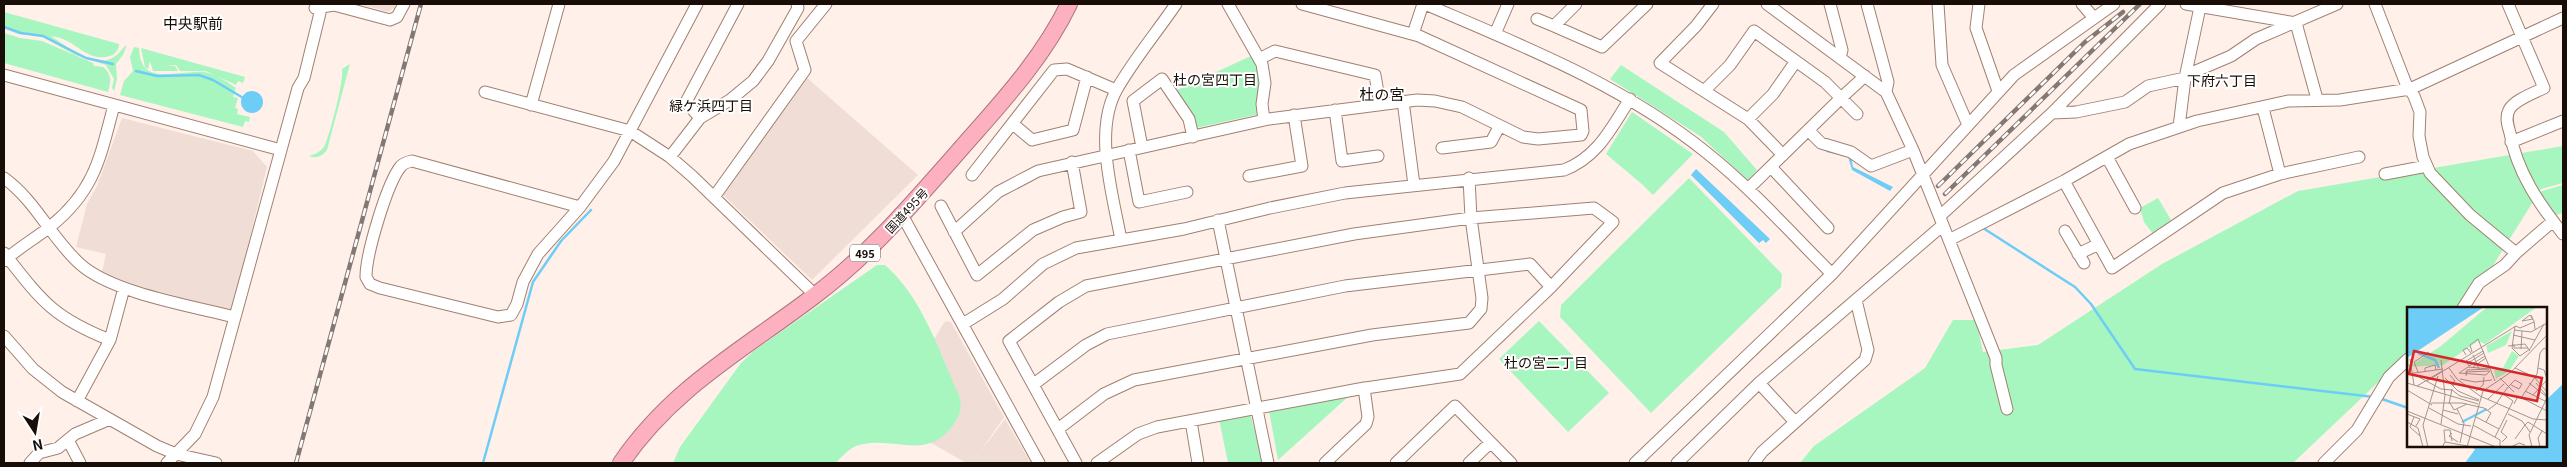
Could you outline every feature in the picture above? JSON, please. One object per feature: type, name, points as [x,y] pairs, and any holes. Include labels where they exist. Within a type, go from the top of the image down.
[{"type":"highway","name":"国道495号","points":[[621,463],[654,421],[681,393],[711,369],[815,296],[867,250],[902,215],[1018,83],[1049,40],[1069,4]]},
{"type":"street","points":[[166,463],[195,434],[214,397],[298,88],[304,78],[316,5],[334,5],[390,20],[398,17],[404,4]]},
{"type":"street","points":[[531,105],[559,4]]},
{"type":"street","points":[[700,118],[686,102],[738,4]]},
{"type":"street","points":[[670,157],[700,118],[730,100],[752,81],[768,61],[798,8],[797,4]]},
{"type":"street","points":[[714,197],[805,70],[796,41],[826,4]]},
{"type":"street","points":[[1121,240],[1105,155],[1107,122],[1116,90],[1176,4]]},
{"type":"street","points":[[1228,4],[1262,64],[1265,84],[1262,104],[1264,120]]},
{"type":"street","points":[[954,232],[984,203],[1020,179],[1038,171],[1264,120],[1294,115],[1404,101],[1435,101],[1462,107],[1499,127],[1523,137],[1538,139],[1581,135],[1583,131],[1581,110],[1500,72],[1413,34],[1302,4]]},
{"type":"street","points":[[1413,34],[1424,4],[1571,68],[1630,99],[1706,152],[1748,189],[1832,274]]},
{"type":"street","points":[[1496,34],[1508,4]]},
{"type":"street","points":[[1554,26],[1576,4]]},
{"type":"street","points":[[1537,19],[1602,47],[1647,4]]},
{"type":"street","points":[[1713,4],[1696,26],[1660,63],[1748,119],[1782,154]]},
{"type":"street","points":[[1767,4],[1886,92],[1923,174],[1996,358],[2007,409]]},
{"type":"street","points":[[1830,4],[1842,50],[1840,58]]},
{"type":"street","points":[[1867,4],[1888,82],[1886,92]]},
{"type":"street","points":[[1938,4],[1942,66],[1968,125]]},
{"type":"street","points":[[1978,4],[1976,28],[1998,91]]},
{"type":"street","points":[[2082,4],[2094,18]]},
{"type":"street","points":[[1635,463],[1832,274],[2014,75],[2114,4]]},
{"type":"street","points":[[1681,462],[1759,383],[1856,300],[1941,221],[2160,4]]},
{"type":"street","points":[[2186,4],[2296,23]]},
{"type":"street","points":[[2052,113],[2076,112],[2125,102],[2148,86],[2185,78],[2196,71],[2231,56],[2256,39],[2337,4]]},
{"type":"street","points":[[2375,4],[2406,84],[2420,112],[2419,136],[2430,173],[2470,215],[2516,253]]},
{"type":"street","points":[[2508,4],[2544,88],[2515,104],[2509,110],[2507,118],[2511,142],[2518,165],[2537,198],[2563,234]]},
{"type":"street","points":[[580,207],[412,161],[407,162],[400,168],[382,209],[366,277],[370,284],[380,288],[505,317],[511,314],[515,309],[523,282],[538,254],[580,207],[614,161],[692,5]]},
{"type":"street","points":[[2179,127],[2185,78],[2200,6]]},
{"type":"street","points":[[1949,240],[2064,181],[2129,144],[2197,121],[2288,102],[2317,99],[2340,100],[2410,89],[2563,18]]},
{"type":"street","points":[[2296,23],[2317,99]]},
{"type":"street","points":[[1704,91],[1730,66],[1754,31],[1826,82],[1857,114]]},
{"type":"street","points":[[1259,59],[1275,51],[1375,75],[1380,104]]},
{"type":"street","points":[[1748,119],[1774,94],[1796,61]]},
{"type":"street","points":[[972,175],[1054,70],[1067,69],[1116,90]]},
{"type":"street","points":[[4,75],[281,150]]},
{"type":"street","points":[[1748,189],[1782,154],[1865,76]]},
{"type":"street","points":[[1012,124],[1032,140],[1073,130],[1088,77]]},
{"type":"street","points":[[1142,147],[1134,101],[1162,79],[1189,119],[1193,136]]},
{"type":"street","points":[[486,92],[630,131],[670,157],[714,197],[815,296]]},
{"type":"street","points":[[963,324],[993,307],[1031,273],[1054,257],[1076,248],[1184,229],[1330,196],[1469,178],[1552,172],[1576,165],[1594,153],[1630,99]]},
{"type":"street","points":[[1404,101],[1414,185]]},
{"type":"street","points":[[110,340],[75,325],[46,304],[29,287],[5,257],[50,227],[70,209],[94,175],[114,105]]},
{"type":"street","points":[[2264,108],[2280,174]]},
{"type":"street","points":[[1335,110],[1342,161],[1378,156]]},
{"type":"street","points":[[1249,176],[1302,166],[1294,115]]},
{"type":"street","points":[[2511,142],[2563,121]]},
{"type":"street","points":[[1442,148],[1491,142],[1499,127]]},
{"type":"street","points":[[1808,130],[1821,143],[1851,152],[1871,166],[1913,150]]},
{"type":"street","points":[[1129,150],[1139,202],[1187,192]]},
{"type":"street","points":[[2108,157],[2135,208]]},
{"type":"street","points":[[2064,181],[2112,268],[2223,193],[2280,174],[2359,157]]},
{"type":"street","points":[[941,206],[977,274],[984,271],[1033,230],[1063,217],[1081,212],[1072,162]]},
{"type":"street","points":[[2385,174],[2427,166]]},
{"type":"street","points":[[1771,167],[1828,228]]},
{"type":"street","points":[[4,178],[28,199],[80,265],[95,276],[124,288],[235,317]]},
{"type":"street","points":[[1058,429],[1104,394],[1122,384],[1246,358],[1372,335],[1470,323],[1481,309],[1471,218],[1469,178]]},
{"type":"street","points":[[1076,463],[1009,341],[1058,302],[1086,286],[1354,234],[1471,218],[1594,208],[1613,222],[1551,287],[1460,374],[1364,388],[1157,427],[1138,434],[1098,463]]},
{"type":"street","points":[[902,215],[1039,463]]},
{"type":"street","points":[[1218,220],[1268,463]]},
{"type":"street","points":[[2464,307],[2479,283],[2505,265],[2553,221]]},
{"type":"street","points":[[2065,232],[2081,259],[2099,244]]},
{"type":"street","points":[[1034,384],[1086,345],[1106,334],[1345,286],[1530,264],[1551,287]]},
{"type":"street","points":[[77,400],[110,340],[124,288]]},
{"type":"street","points":[[1754,463],[1762,452],[1865,360],[1868,350],[1856,300]]},
{"type":"street","points":[[4,336],[12,348],[43,378],[77,400],[157,446],[176,454],[216,463]]},
{"type":"street","points":[[2324,463],[2357,430],[2389,377],[2407,360]]},
{"type":"street","points":[[1759,383],[1795,422]]},
{"type":"street","points":[[1325,463],[1366,424],[1368,417],[1364,388]]},
{"type":"street","points":[[1396,463],[1455,406],[1511,463]]},
{"type":"street","points":[[30,463],[39,453],[58,448],[75,434],[110,419]]},
{"type":"street","points":[[1191,421],[1198,463]]},
{"type":"street","points":[[68,440],[80,463]]},
{"type":"street","points":[[1469,463],[1490,443]]},
{"type":"shaded area","points":[[360,4],[396,4],[388,12]]},
{"type":"shaded area","points":[[806,77],[918,175],[812,280],[721,193]]},
{"type":"shaded area","points":[[122,118],[253,151],[267,167],[233,308],[226,310],[101,276],[106,254],[76,247],[87,204],[97,186]]},
{"type":"shaded area","points":[[946,321],[951,322],[1004,417],[978,455],[1005,419],[1031,463],[966,463],[888,418]]},
{"type":"green space","points":[[4,12],[119,44],[117,50],[112,55],[96,57],[63,39],[51,36],[72,50],[89,58],[105,60],[112,58],[127,45],[123,55],[116,64],[117,79],[114,91],[112,88],[114,79],[106,65],[75,55],[41,36],[18,34],[4,28]]},
{"type":"green space","points":[[4,33],[20,38],[42,41],[93,63],[94,66],[103,67],[108,72],[110,78],[108,92],[4,63]]},
{"type":"green space","points":[[134,47],[139,48],[141,60],[146,68],[153,73],[204,72],[217,76],[236,88],[233,97],[238,98],[235,108],[238,109],[237,114],[250,117],[249,122],[245,121],[243,127],[120,95],[124,81],[133,71],[130,57]]},
{"type":"green space","points":[[141,48],[245,77],[243,83],[238,81],[236,85],[206,71],[180,71],[176,65],[166,65],[175,66],[178,71],[153,71],[150,61],[148,69],[145,67]]},
{"type":"green space","points":[[1251,56],[1259,77],[1259,114],[1196,128],[1192,114],[1177,90]]},
{"type":"green space","points":[[350,64],[327,150],[319,156],[309,156],[318,152],[325,145],[339,95],[342,69]]},
{"type":"green space","points":[[1621,65],[1724,132],[1757,170],[1748,180],[1700,136],[1610,79]]},
{"type":"green space","points":[[1632,112],[1693,154],[1653,195],[1606,154]]},
{"type":"green space","points":[[2563,146],[2563,183],[2541,189],[2484,280],[2457,307],[2407,307],[2407,355],[2293,463],[1800,463],[1814,446],[1925,368],[1953,320],[1976,320],[1983,352],[2038,345],[2162,264],[2298,191]]},
{"type":"green space","points":[[1689,178],[1782,274],[1781,287],[1651,413],[1560,317],[1561,305]]},
{"type":"green space","points":[[2563,185],[2563,213],[2555,215],[2538,196],[2542,191]]},
{"type":"green space","points":[[2158,198],[2171,220],[2153,234],[2144,222],[2140,208]]},
{"type":"green space","points":[[877,265],[885,265],[909,292],[928,324],[958,393],[961,406],[958,417],[943,436],[932,443],[920,445],[869,443],[856,446],[847,451],[835,463],[673,463],[680,447],[741,363],[755,350]]},
{"type":"green space","points":[[1539,321],[1609,393],[1568,432],[1499,359]]},
{"type":"green space","points":[[1349,396],[1278,460],[1269,411]]},
{"type":"green space","points":[[1250,413],[1263,463],[1228,463],[1219,419]]},
{"type":"water","points":[[248,91],[256,91],[263,98],[263,106],[256,113],[248,113],[241,106],[241,98]]},
{"type":"water","points":[[1827,149],[1851,156],[1853,167],[1893,187],[1890,191],[1852,170],[1848,157],[1826,152]]},
{"type":"water","points":[[1696,169],[1770,239],[1766,243],[1763,240],[1759,243],[1691,175]]},
{"type":"water","points":[[2563,384],[2563,463],[2465,463],[2476,448],[2479,447],[2547,447],[2547,399]]},
{"type":"waterway","points":[[4,27],[21,33],[43,36],[86,58],[113,64]]},
{"type":"waterway","points":[[136,71],[157,76],[199,75],[213,80],[245,99]]},
{"type":"waterway","points":[[483,463],[533,282],[561,241],[591,210]]},
{"type":"waterway","points":[[1983,228],[2075,287],[2091,304],[2135,369],[2374,397]]},
{"type":"waterway","points":[[2379,398],[2407,408]]},
{"type":"railway","points":[[296,463],[421,4]]},
{"type":"railway","points":[[1945,194],[2140,4]]},
{"type":"railway","points":[[1938,186],[2085,42],[2123,12]]},
{"type":"district","name":"中央駅前","points":[[193,22]]},
{"type":"district","name":"杜の宮四丁目","points":[[1215,79]]},
{"type":"district","name":"下府六丁目","points":[[2222,80]]},
{"type":"district","name":"杜の宮","points":[[1382,93]]},
{"type":"district","name":"緑ケ浜四丁目","points":[[711,105]]},
{"type":"district","name":"杜の宮二丁目","points":[[1546,362]]}]
